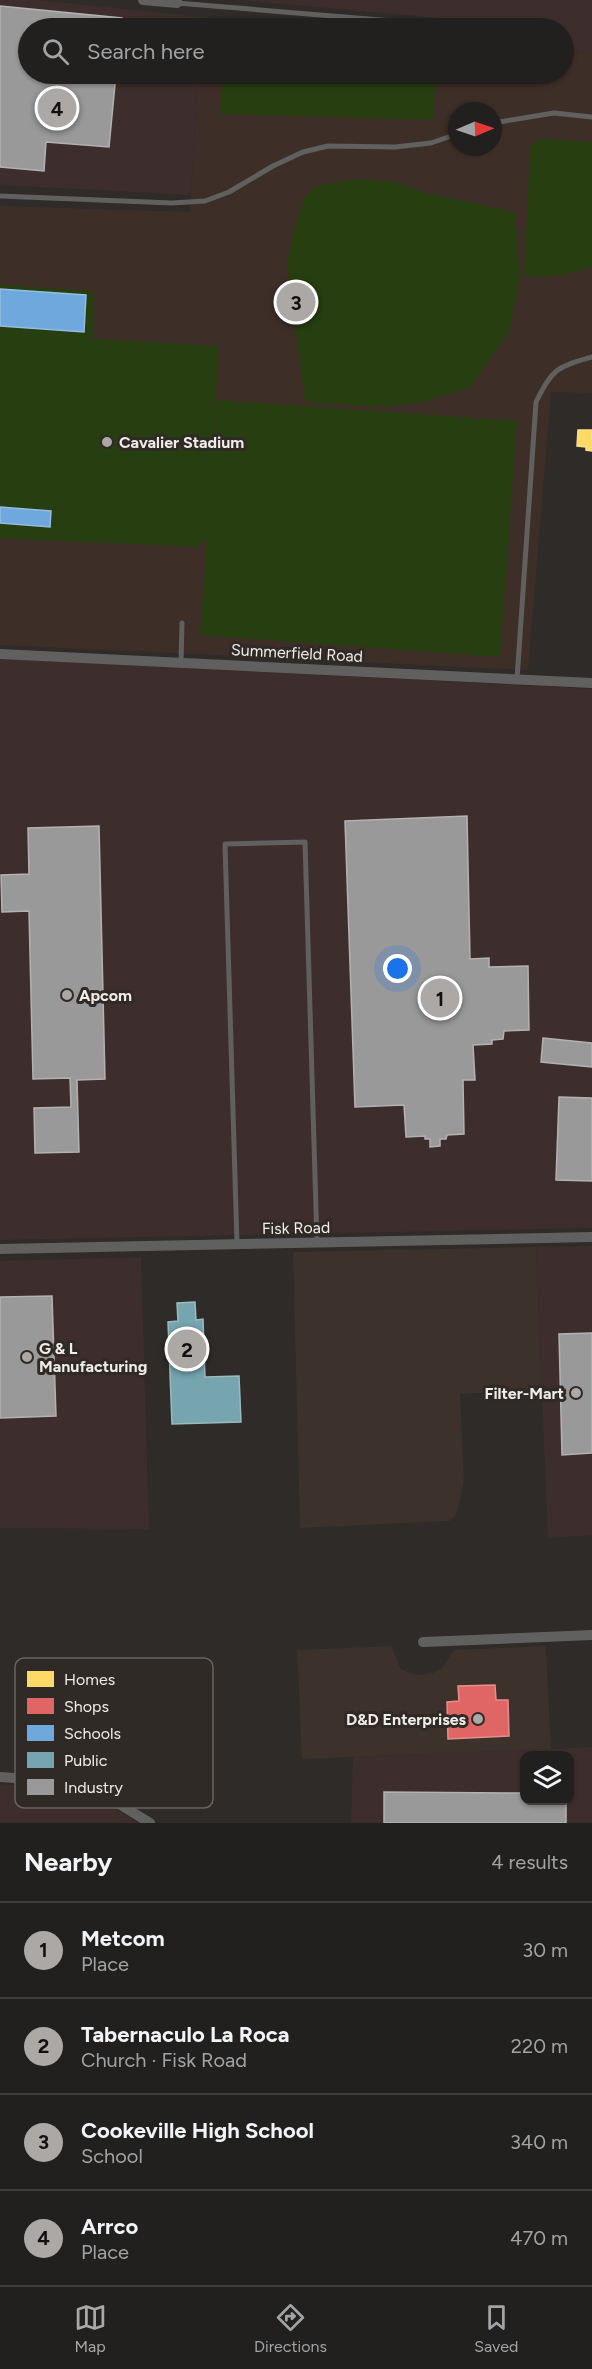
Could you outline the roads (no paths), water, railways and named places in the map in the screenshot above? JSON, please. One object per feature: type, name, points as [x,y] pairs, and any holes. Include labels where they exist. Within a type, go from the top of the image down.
[{"type":"street","points":[[143,0],[177,2]]},
{"type":"street","name":"Summerfield Road","points":[[0,654],[592,683]]},
{"type":"street","name":"Fisk Road","points":[[0,1249],[592,1238]]},
{"type":"street","points":[[423,1642],[592,1635]]},
{"type":"street","points":[[0,1777],[15,1778]]},
{"type":"street","points":[[126,1808],[150,1823]]},
{"type":"lane","points":[[177,2],[361,18]]},
{"type":"lane","points":[[502,122],[554,113],[592,117]]},
{"type":"lane","points":[[0,196],[172,203],[205,201],[229,192],[273,166],[303,152],[328,146],[395,147],[431,142],[448,137]]},
{"type":"lane","points":[[517,679],[536,402],[546,382],[561,366],[592,357]]},
{"type":"lane","points":[[181,662],[182,623]]},
{"type":"lane","points":[[237,1244],[225,844],[305,842],[317,1243]]},
{"type":"place","name":"Arrco","points":[[57,108]]},
{"type":"place","name":"Cookeville High School","points":[[296,302]]},
{"type":"place","name":"Cavalier Stadium","points":[[107,442]]},
{"type":"place","name":"Apcom","points":[[67,995]]},
{"type":"place","name":"Metcom","points":[[440,998]]},
{"type":"place","name":"Tabernaculo La Roca","points":[[187,1349]]},
{"type":"place","name":"G & L Manufacturing","points":[[27,1357]]},
{"type":"place","name":"Filter-Mart","points":[[576,1393]]},
{"type":"place","name":"D&D Enterprises","points":[[478,1719]]}]
